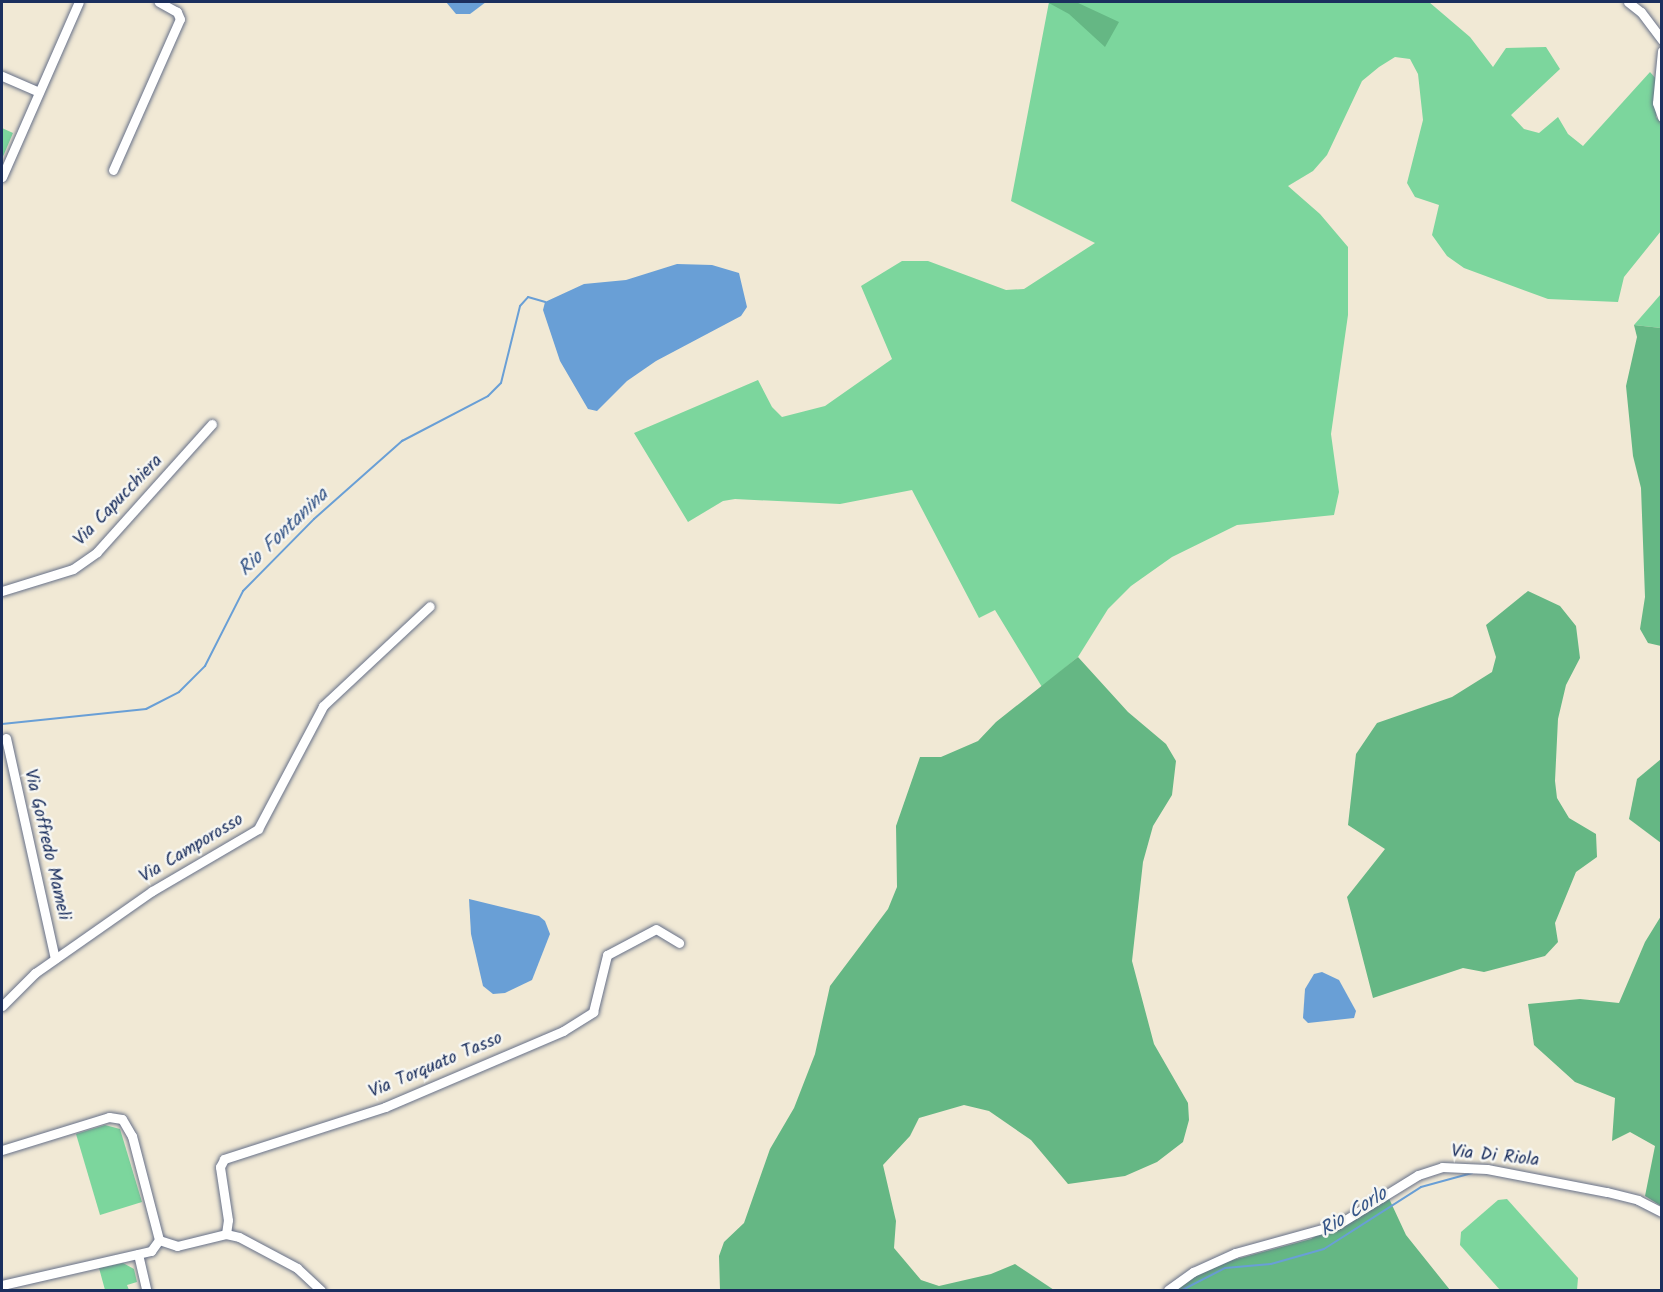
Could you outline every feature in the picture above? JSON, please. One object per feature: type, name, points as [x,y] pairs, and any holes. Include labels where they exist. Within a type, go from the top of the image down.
[{"type":"street","points":[[2,177],[79,2]]},
{"type":"street","points":[[113,170],[180,19],[177,12],[159,2]]},
{"type":"street","points":[[1628,2],[1641,12],[1662,40]]},
{"type":"street","points":[[1662,51],[1657,103],[1662,117]]},
{"type":"street","points":[[2,76],[39,92]]},
{"type":"street","name":"Via Capucchiera","points":[[2,591],[73,569],[97,552],[212,424]]},
{"type":"street","name":"Via Camporosso","points":[[2,1006],[55,959],[152,891],[258,829],[323,706],[430,606]]},
{"type":"street","name":"Via Goffredo Mameli","points":[[6,738],[55,959]]},
{"type":"street","name":"Via Torquato Tasso","points":[[226,1234],[228,1220],[220,1167],[224,1159],[386,1107],[563,1032],[593,1012],[607,955],[656,929],[679,943]]},
{"type":"street","points":[[2,1150],[109,1118],[122,1119],[132,1136],[159,1240]]},
{"type":"street","name":"Via Di Riola","points":[[1168,1290],[1193,1272],[1235,1253],[1337,1225],[1418,1175],[1442,1167],[1487,1169],[1607,1192],[1638,1200],[1661,1212]]},
{"type":"street","points":[[159,1240],[177,1246],[226,1234],[249,1240],[297,1268],[321,1290]]},
{"type":"street","points":[[2,1285],[151,1251],[159,1240]]},
{"type":"street","points":[[138,1254],[146,1290]]},
{"type":"green space","points":[[1047,2],[1076,2],[1119,22],[1105,47],[1069,14]]},
{"type":"green space","points":[[1049,2],[1429,2],[1470,37],[1493,67],[1506,48],[1546,47],[1560,69],[1511,115],[1524,129],[1539,133],[1558,117],[1568,134],[1583,146],[1650,72],[1658,81],[1656,117],[1662,123],[1661,231],[1624,277],[1618,302],[1548,299],[1464,268],[1447,256],[1432,235],[1439,205],[1415,197],[1407,183],[1423,120],[1418,74],[1410,59],[1395,57],[1379,67],[1362,81],[1327,155],[1313,171],[1288,186],[1320,214],[1348,247],[1348,315],[1331,434],[1339,492],[1334,515],[1237,525],[1172,557],[1131,586],[1108,609],[1078,657],[1042,687],[995,610],[979,618],[912,490],[840,504],[735,499],[723,501],[688,522],[634,433],[758,380],[772,407],[782,417],[825,406],[892,359],[861,286],[902,261],[928,261],[1006,290],[1024,289],[1095,243],[1011,201]]},
{"type":"green space","points":[[2,128],[13,133],[2,159]]},
{"type":"green space","points":[[1661,294],[1661,328],[1634,325]]},
{"type":"green space","points":[[1634,325],[1661,328],[1661,646],[1648,643],[1640,629],[1645,597],[1641,488],[1633,456],[1626,386],[1637,337]]},
{"type":"green space","points":[[1528,591],[1560,606],[1576,626],[1580,658],[1566,685],[1558,719],[1555,781],[1557,798],[1569,818],[1596,834],[1597,857],[1576,872],[1555,923],[1558,942],[1545,956],[1484,972],[1463,968],[1373,998],[1347,897],[1385,849],[1348,825],[1356,754],[1377,723],[1452,697],[1492,672],[1496,657],[1486,625]]},
{"type":"green space","points":[[1078,657],[1128,712],[1166,744],[1176,761],[1172,795],[1153,826],[1143,862],[1132,961],[1154,1044],[1188,1103],[1189,1120],[1183,1142],[1157,1162],[1125,1176],[1068,1184],[1031,1140],[989,1111],[964,1105],[919,1118],[910,1136],[883,1165],[896,1221],[894,1248],[921,1280],[939,1286],[991,1274],[1015,1264],[1054,1290],[720,1290],[719,1256],[724,1242],[744,1223],[770,1149],[794,1108],[815,1054],[830,986],[888,909],[897,887],[896,826],[920,757],[941,757],[978,741],[996,722]]},
{"type":"green space","points":[[1661,759],[1661,843],[1629,819],[1637,779]]},
{"type":"green space","points":[[1661,916],[1661,1206],[1645,1196],[1655,1146],[1630,1132],[1612,1141],[1615,1098],[1575,1082],[1534,1045],[1528,1004],[1580,999],[1619,1003],[1645,942]]},
{"type":"green space","points":[[105,1125],[120,1129],[142,1202],[100,1215],[76,1134]]},
{"type":"green space","points":[[1386,1192],[1406,1235],[1450,1290],[1166,1290],[1218,1264],[1311,1239]]},
{"type":"green space","points":[[1507,1199],[1578,1278],[1577,1290],[1500,1290],[1460,1245],[1461,1232],[1498,1200]]},
{"type":"green space","points":[[123,1263],[134,1269],[137,1282],[127,1285],[129,1290],[105,1290],[99,1268]]},
{"type":"water","points":[[446,2],[486,2],[470,14],[456,14]]},
{"type":"water","points":[[677,264],[712,265],[739,273],[747,307],[741,316],[656,361],[627,381],[597,411],[588,409],[560,361],[543,310],[545,302],[584,284],[626,280]]},
{"type":"water","points":[[469,899],[539,916],[545,921],[550,934],[532,980],[505,993],[493,994],[483,986],[471,934]]},
{"type":"water","points":[[1322,972],[1339,980],[1356,1011],[1354,1018],[1308,1023],[1303,1018],[1305,989],[1314,974]]},
{"type":"waterway","name":"Rio Fontanina","points":[[2,724],[146,709],[179,692],[205,666],[243,591],[314,519],[402,441],[488,396],[501,383],[520,306],[528,297],[545,302]]},
{"type":"waterway","name":"Rio Corlo","points":[[1182,1290],[1225,1268],[1271,1264],[1324,1249],[1421,1187],[1472,1173]]}]
